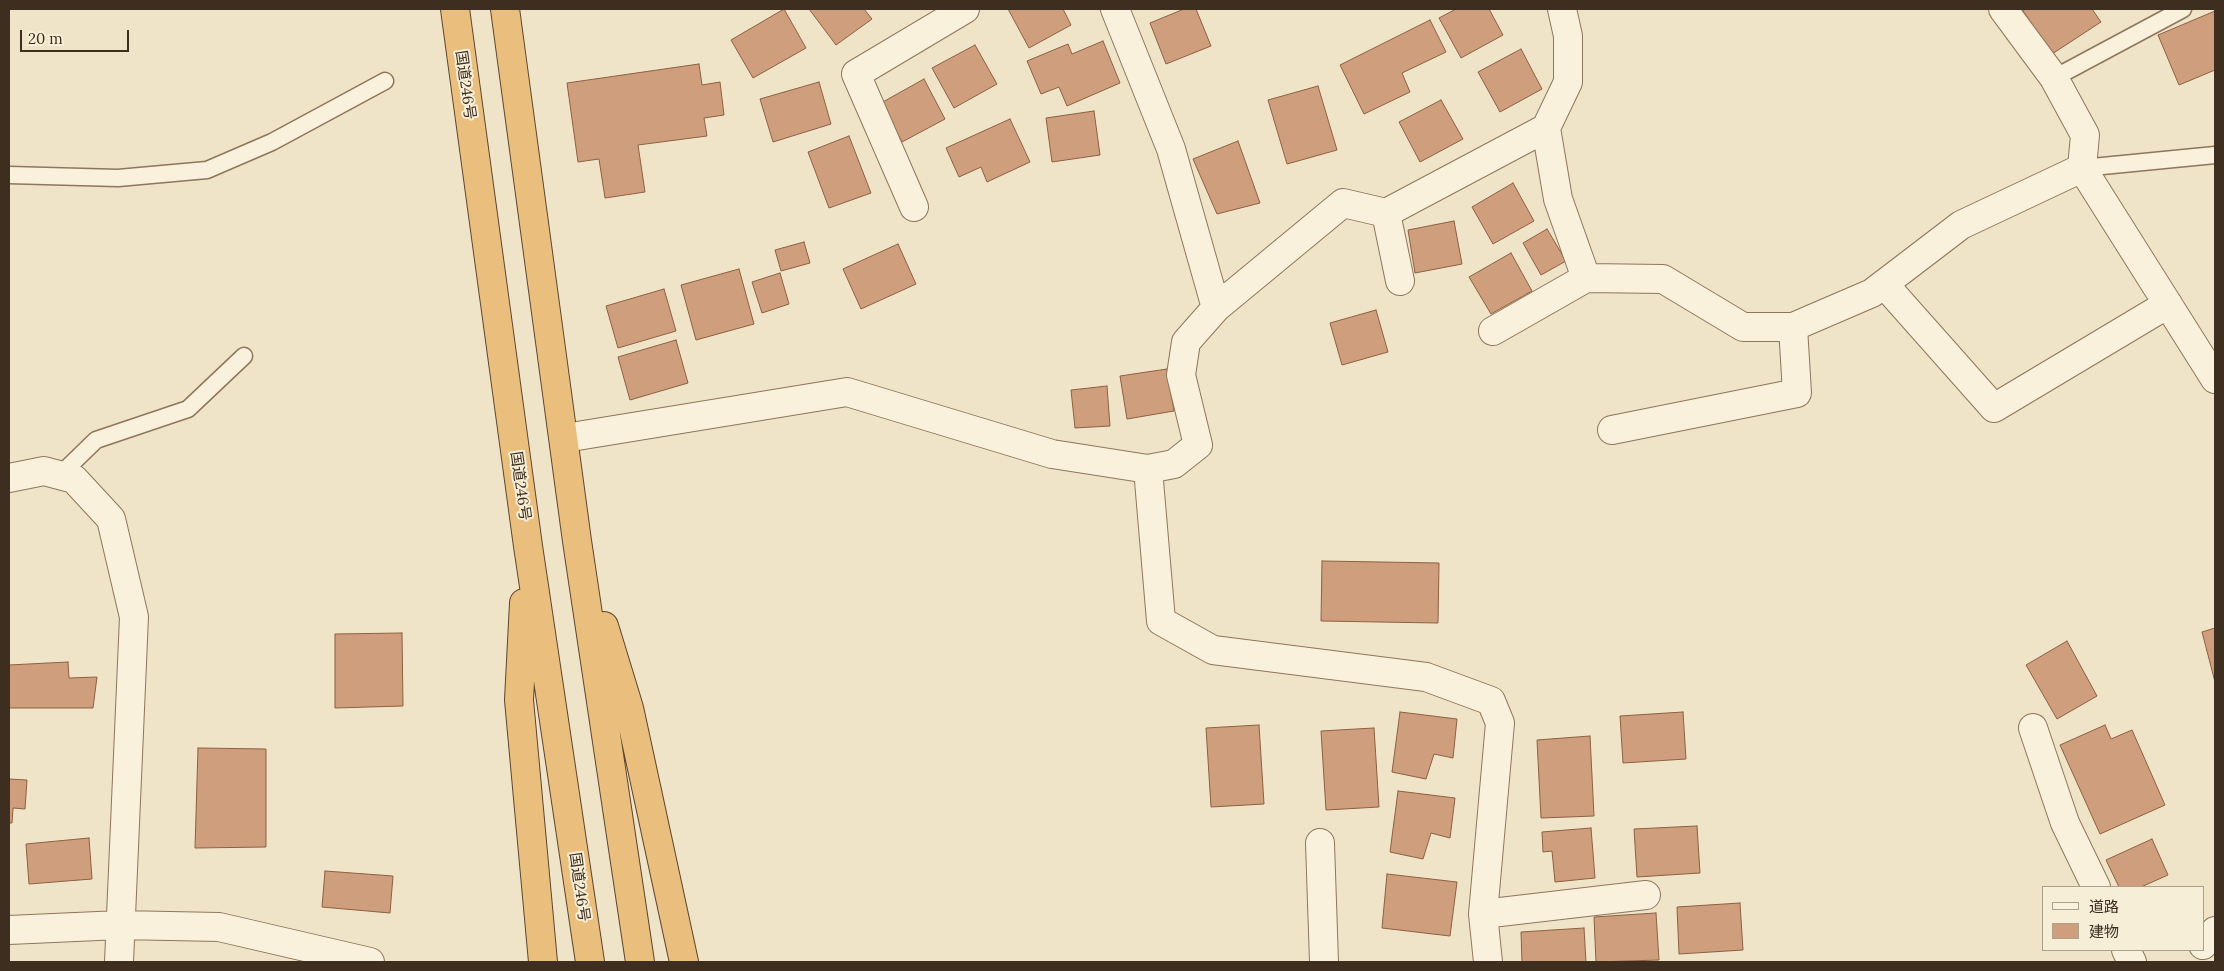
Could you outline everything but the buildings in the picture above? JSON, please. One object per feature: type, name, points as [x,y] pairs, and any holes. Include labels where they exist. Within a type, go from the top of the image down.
[{"type":"highway","name":"国道246号","points":[[455,9],[528,546],[590,962]]},
{"type":"highway","points":[[505,9],[577,541],[640,962]]},
{"type":"highway","points":[[577,541],[629,708],[684,962]]},
{"type":"highway","points":[[528,546],[519,700],[543,962]]},
{"type":"street","points":[[914,207],[856,74],[965,9]]},
{"type":"street","points":[[1115,9],[1171,149],[1216,308]]},
{"type":"street","points":[[1562,9],[1568,36],[1568,82],[1546,128],[1558,199],[1586,278]]},
{"type":"street","points":[[2003,9],[2054,78],[2084,135],[2082,168],[2215,378]]},
{"type":"street","points":[[564,438],[847,392],[1052,454],[1148,469],[1174,464],[1198,445],[1181,375],[1186,342],[1216,308],[1344,203],[1386,214],[1546,128]]},
{"type":"street","points":[[1493,331],[1586,278],[1663,279],[1743,328],[1793,327],[1872,293],[1961,225],[2082,168]]},
{"type":"street","points":[[1386,214],[1400,281]]},
{"type":"street","points":[[1884,284],[1994,408],[2168,304]]},
{"type":"street","points":[[1612,430],[1797,392],[1793,327]]},
{"type":"street","points":[[1148,469],[1161,621],[1214,650],[1426,677],[1490,701],[1500,723],[1482,914],[1488,962]]},
{"type":"street","points":[[9,478],[44,471],[74,479],[111,519],[134,617],[119,962]]},
{"type":"street","points":[[2033,728],[2065,823],[2096,886]]},
{"type":"street","points":[[1320,843],[1324,962]]},
{"type":"street","points":[[1482,914],[1646,895]]},
{"type":"street","points":[[9,930],[120,925],[219,927],[370,962]]},
{"type":"street","points":[[2204,944],[2215,931]]},
{"type":"street","points":[[2188,962],[2198,951]]},
{"type":"lane","points":[[2054,78],[2183,9]]},
{"type":"lane","points":[[9,175],[118,178],[208,170],[272,142],[385,81]]},
{"type":"lane","points":[[2082,168],[2215,155]]},
{"type":"lane","points":[[60,475],[96,440],[188,409],[244,356]]}]
